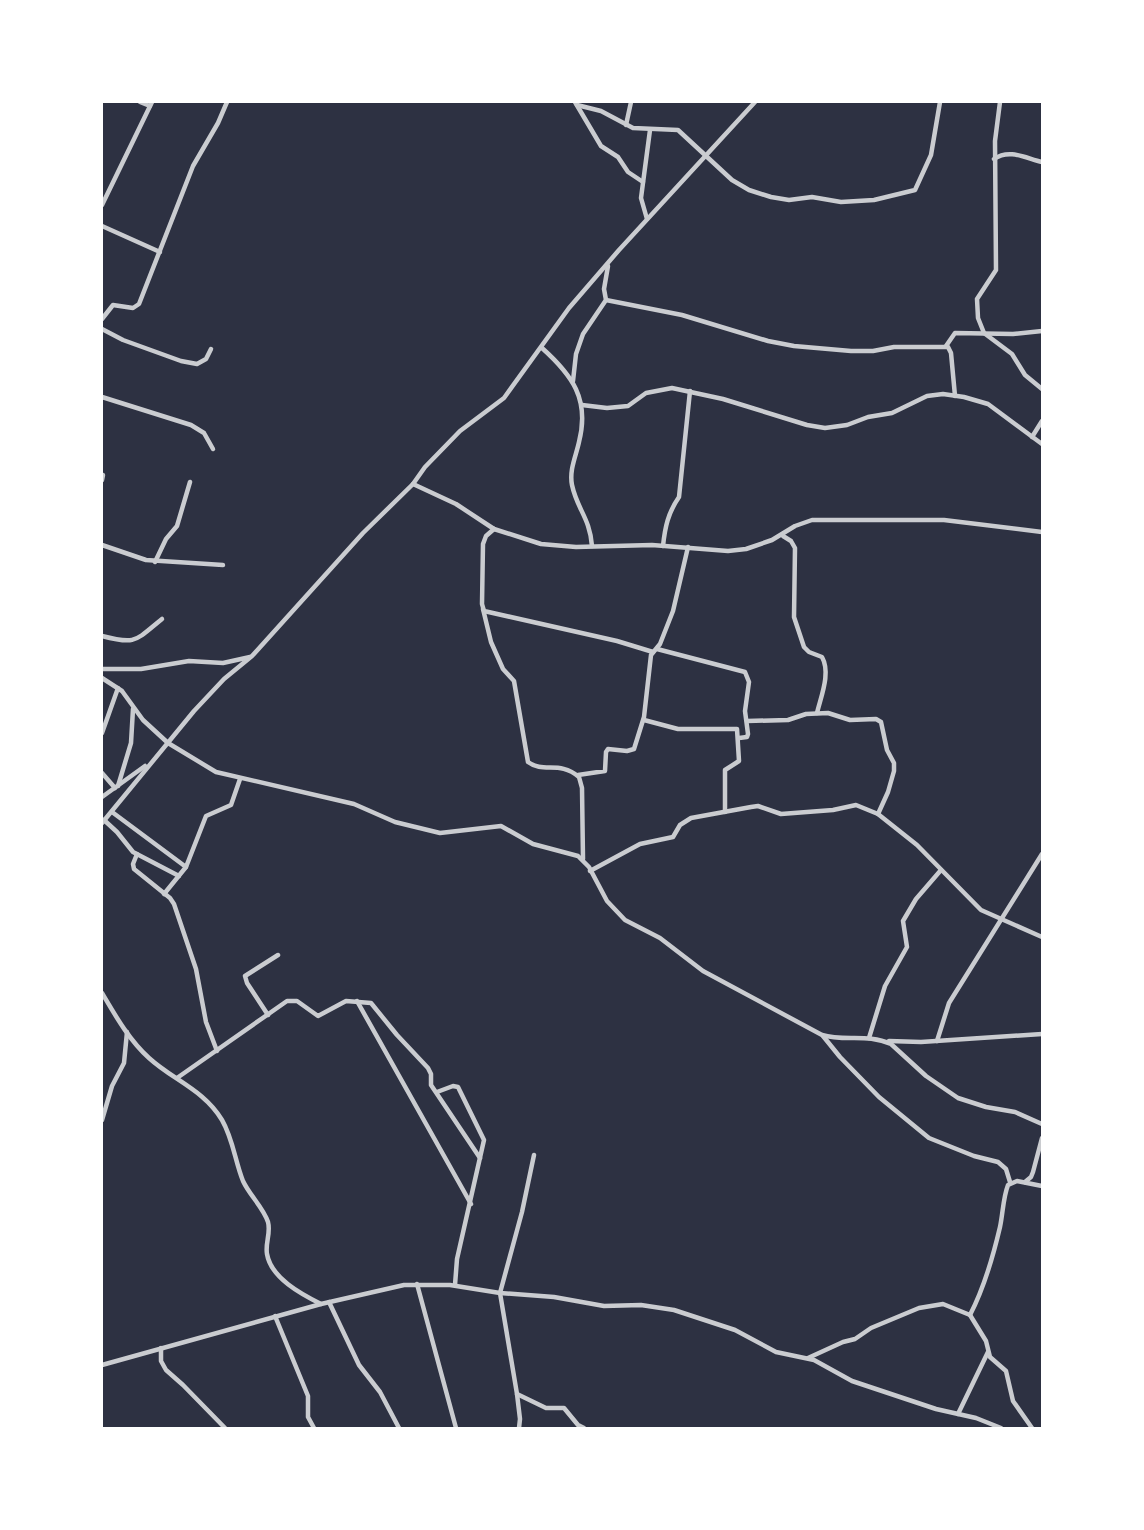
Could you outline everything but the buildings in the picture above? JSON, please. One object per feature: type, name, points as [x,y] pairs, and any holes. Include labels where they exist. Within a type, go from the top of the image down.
[{"type":"street","points":[[102,205],[151,104],[140,102]]},
{"type":"street","points":[[102,319],[115,305],[136,307],[152,276],[193,166],[227,102]]},
{"type":"street","points":[[626,125],[631,102]]},
{"type":"street","points":[[179,876],[137,854],[103,822],[148,764],[223,680],[253,656],[460,431],[504,398],[569,309],[647,219],[755,102]]},
{"type":"street","points":[[576,103],[601,111],[633,128],[678,130],[705,157],[743,187],[784,200],[812,197],[849,201],[910,193],[916,189],[929,162],[940,102]]},
{"type":"street","points":[[1000,102],[995,159],[996,270],[977,299],[978,318],[984,333],[1012,355],[1025,374],[1042,389]]},
{"type":"street","points":[[576,103],[601,146],[618,157],[628,172],[643,182]]},
{"type":"street","points":[[647,219],[642,206],[650,130]]},
{"type":"street","points":[[995,159],[1005,154],[1021,155],[1042,162]]},
{"type":"street","points":[[102,226],[160,252]]},
{"type":"street","points":[[573,382],[576,354],[583,334],[606,300],[604,289],[609,262]]},
{"type":"street","points":[[606,300],[682,315],[768,341],[794,346],[862,351],[946,346]]},
{"type":"street","points":[[102,329],[123,340],[193,364],[205,359],[211,349]]},
{"type":"street","points":[[946,346],[955,333],[1013,334],[1042,331]]},
{"type":"street","points":[[946,346],[951,353],[955,396]]},
{"type":"street","points":[[542,348],[565,370],[582,405],[580,439],[571,471],[577,501],[590,524],[592,546]]},
{"type":"street","points":[[582,405],[620,408],[654,390],[666,387],[690,391],[825,428],[892,413],[927,396],[955,396],[988,404],[1042,444]]},
{"type":"street","points":[[663,546],[671,508],[679,497],[690,391]]},
{"type":"street","points":[[102,397],[191,425],[204,433],[213,449]]},
{"type":"street","points":[[1032,437],[1042,421]]},
{"type":"street","points":[[155,562],[166,539],[177,526],[190,482]]},
{"type":"street","points":[[413,484],[456,504],[494,529],[541,544],[663,546],[717,551],[746,549],[811,520],[879,518],[908,521],[944,520],[1042,532]]},
{"type":"street","points":[[494,529],[486,536],[483,544],[483,609],[491,642],[503,669],[514,681],[528,762],[538,767],[566,768],[578,775],[605,771],[608,748],[633,750],[644,720],[650,659],[677,598],[688,547]]},
{"type":"street","points":[[782,535],[791,541],[795,548],[793,605],[797,628],[804,648],[822,657],[826,664],[817,713]]},
{"type":"street","points":[[102,545],[135,558],[155,562],[223,565]]},
{"type":"street","points":[[483,609],[745,672],[749,682],[745,711],[747,736],[739,738]]},
{"type":"street","points":[[102,636],[131,641],[162,619]]},
{"type":"street","points":[[102,669],[141,669],[189,661],[223,663],[253,656]]},
{"type":"street","points":[[102,678],[118,688],[133,708],[168,743],[216,772],[354,804],[395,822],[440,833],[501,826],[533,844],[583,859]]},
{"type":"street","points":[[102,733],[118,688]]},
{"type":"street","points":[[116,787],[131,743],[133,708]]},
{"type":"street","points":[[747,721],[788,720],[817,713],[838,715],[850,720],[876,719],[883,723],[887,750],[894,763],[894,771],[878,814]]},
{"type":"street","points":[[644,720],[685,729],[735,728],[738,731],[739,761],[725,770],[725,812]]},
{"type":"street","points":[[102,797],[148,764]]},
{"type":"street","points":[[102,773],[116,787]]},
{"type":"street","points":[[578,775],[582,788],[583,859],[607,901],[625,919],[660,938],[720,981],[822,1035],[884,1041],[937,1041],[1042,1034]]},
{"type":"street","points":[[164,894],[186,867],[206,816],[231,805],[240,779]]},
{"type":"street","points":[[590,872],[640,844],[673,838],[680,825],[691,818],[758,806],[781,814],[833,810],[850,805],[878,814],[917,845],[981,911],[1042,937]]},
{"type":"street","points":[[112,812],[186,867]]},
{"type":"street","points":[[137,854],[134,870],[173,901],[196,969],[206,1022],[216,1051]]},
{"type":"street","points":[[937,1041],[948,1003],[1042,854]]},
{"type":"street","points":[[869,1038],[885,986],[907,947],[903,920],[916,899],[941,870]]},
{"type":"street","points":[[268,1015],[244,977],[278,955]]},
{"type":"street","points":[[102,993],[127,1032],[150,1059],[209,1103],[222,1121],[243,1179],[269,1224],[267,1252],[272,1267],[297,1292],[321,1304]]},
{"type":"street","points":[[177,1078],[291,1000],[297,1001],[318,1016],[346,1001],[366,1001],[376,1006],[397,1035],[428,1068],[431,1085],[480,1158]]},
{"type":"street","points":[[357,1000],[471,1204]]},
{"type":"street","points":[[102,1121],[111,1086],[124,1063],[127,1032]]},
{"type":"street","points":[[822,1035],[839,1057],[879,1097],[929,1138],[974,1156],[998,1162],[1006,1169],[1010,1182],[1006,1190],[1000,1227],[980,1294],[970,1315]]},
{"type":"street","points":[[884,1041],[958,1098],[986,1107],[1016,1112],[1042,1124]]},
{"type":"street","points":[[436,1092],[458,1087],[484,1138],[457,1259],[455,1286]]},
{"type":"street","points":[[1024,1182],[1031,1177],[1042,1139]]},
{"type":"street","points":[[519,1429],[517,1394],[500,1293],[534,1155]]},
{"type":"street","points":[[1010,1182],[1042,1186]]},
{"type":"street","points":[[417,1284],[456,1429]]},
{"type":"street","points":[[102,1365],[328,1302],[417,1284],[455,1286],[554,1297],[604,1306],[642,1305],[674,1310],[735,1330],[776,1352],[807,1359],[852,1381],[984,1420],[1001,1429]]},
{"type":"street","points":[[328,1302],[359,1365],[380,1392],[399,1429]]},
{"type":"street","points":[[807,1359],[859,1337],[871,1328],[936,1303],[960,1310],[970,1315],[986,1341],[990,1357],[1006,1371],[1013,1401],[1032,1429]]},
{"type":"street","points":[[275,1316],[308,1396],[307,1418],[314,1429]]},
{"type":"street","points":[[161,1348],[163,1366],[225,1429]]},
{"type":"street","points":[[958,1414],[988,1350]]},
{"type":"street","points":[[517,1394],[546,1408],[564,1408],[584,1429]]}]
